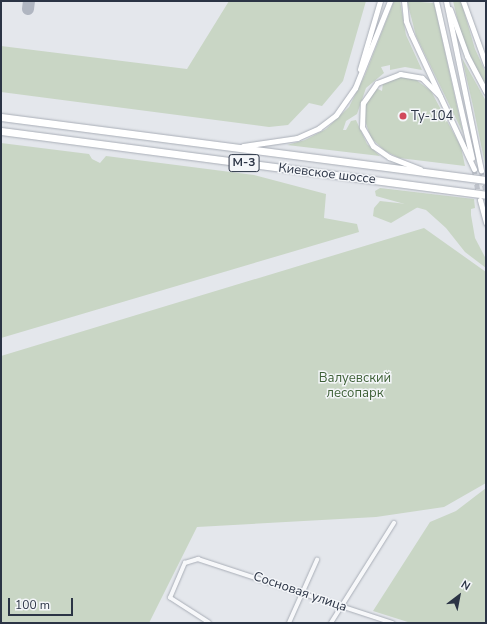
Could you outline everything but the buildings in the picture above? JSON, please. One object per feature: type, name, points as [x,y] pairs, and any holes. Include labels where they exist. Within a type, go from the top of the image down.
[{"type":"highway","name":"Киевское шоссе","points":[[1,117],[486,180]]},
{"type":"highway","name":"Киевское шоссе","points":[[1,131],[486,195]]},
{"type":"main road","points":[[355,88],[380,1]]},
{"type":"main road","points":[[228,147],[285,142],[310,133],[336,115],[355,88],[390,1]]},
{"type":"main road","points":[[404,1],[406,21],[411,34],[474,169],[436,1]]},
{"type":"main road","points":[[446,1],[467,56],[486,92]]},
{"type":"main road","points":[[446,1],[481,170]]},
{"type":"main road","points":[[463,1],[486,65]]},
{"type":"main road","points":[[428,172],[389,157],[373,146],[363,130],[362,109],[365,98],[375,84],[397,74],[419,77],[440,96]]},
{"type":"main road","points":[[480,200],[486,223]]},
{"type":"street","points":[[331,623],[394,523]]},
{"type":"street","name":"Сосновая улица","points":[[209,623],[170,598],[185,563],[198,559],[303,592],[393,623]]},
{"type":"street","points":[[289,623],[317,560]]},
{"type":"green space","points":[[229,1],[366,1],[343,81],[322,106],[309,103],[288,125],[269,127],[1,92],[1,46],[187,69]]},
{"type":"green space","points":[[394,1],[400,1],[406,35],[422,70],[405,67],[390,70],[390,65],[381,67],[384,73],[366,88],[357,114],[346,121],[343,130],[346,130],[351,121],[356,120],[367,144],[380,156],[287,145],[305,140],[326,129],[349,107],[365,75]]},
{"type":"green space","points":[[407,1],[434,3],[463,133],[416,36]]},
{"type":"green space","points":[[453,1],[461,1],[475,49],[486,73],[486,88],[462,38]]},
{"type":"green space","points":[[462,58],[486,101],[486,169],[473,106]]},
{"type":"green space","points":[[398,77],[415,79],[431,91],[461,147],[465,166],[399,158],[385,151],[371,138],[364,118],[366,102],[376,88],[382,91],[383,83]]},
{"type":"green space","points":[[1,143],[89,154],[92,159],[100,163],[106,156],[254,175],[326,194],[324,218],[357,224],[359,232],[1,338]]},
{"type":"green space","points":[[380,188],[474,199],[475,208],[471,209],[471,215],[475,238],[486,259],[486,268],[465,252],[446,228],[426,210],[376,196],[375,191]]},
{"type":"green space","points":[[380,201],[407,204],[418,207],[391,223],[373,216],[374,208]]},
{"type":"green space","name":"Валуевский лесопарк","points":[[424,228],[486,272],[486,483],[444,507],[376,517],[197,527],[149,623],[1,623],[1,356]]},
{"type":"green space","points":[[486,488],[486,623],[411,623],[373,611],[430,522],[456,511]]},
{"type":"taxiway","points":[[28,9],[29,1]]},
{"type":"tunnel","points":[[474,169],[479,197]]},
{"type":"tunnel","points":[[481,170],[486,192]]},
{"type":"place","name":"Ту-104","points":[[403,116]]}]
